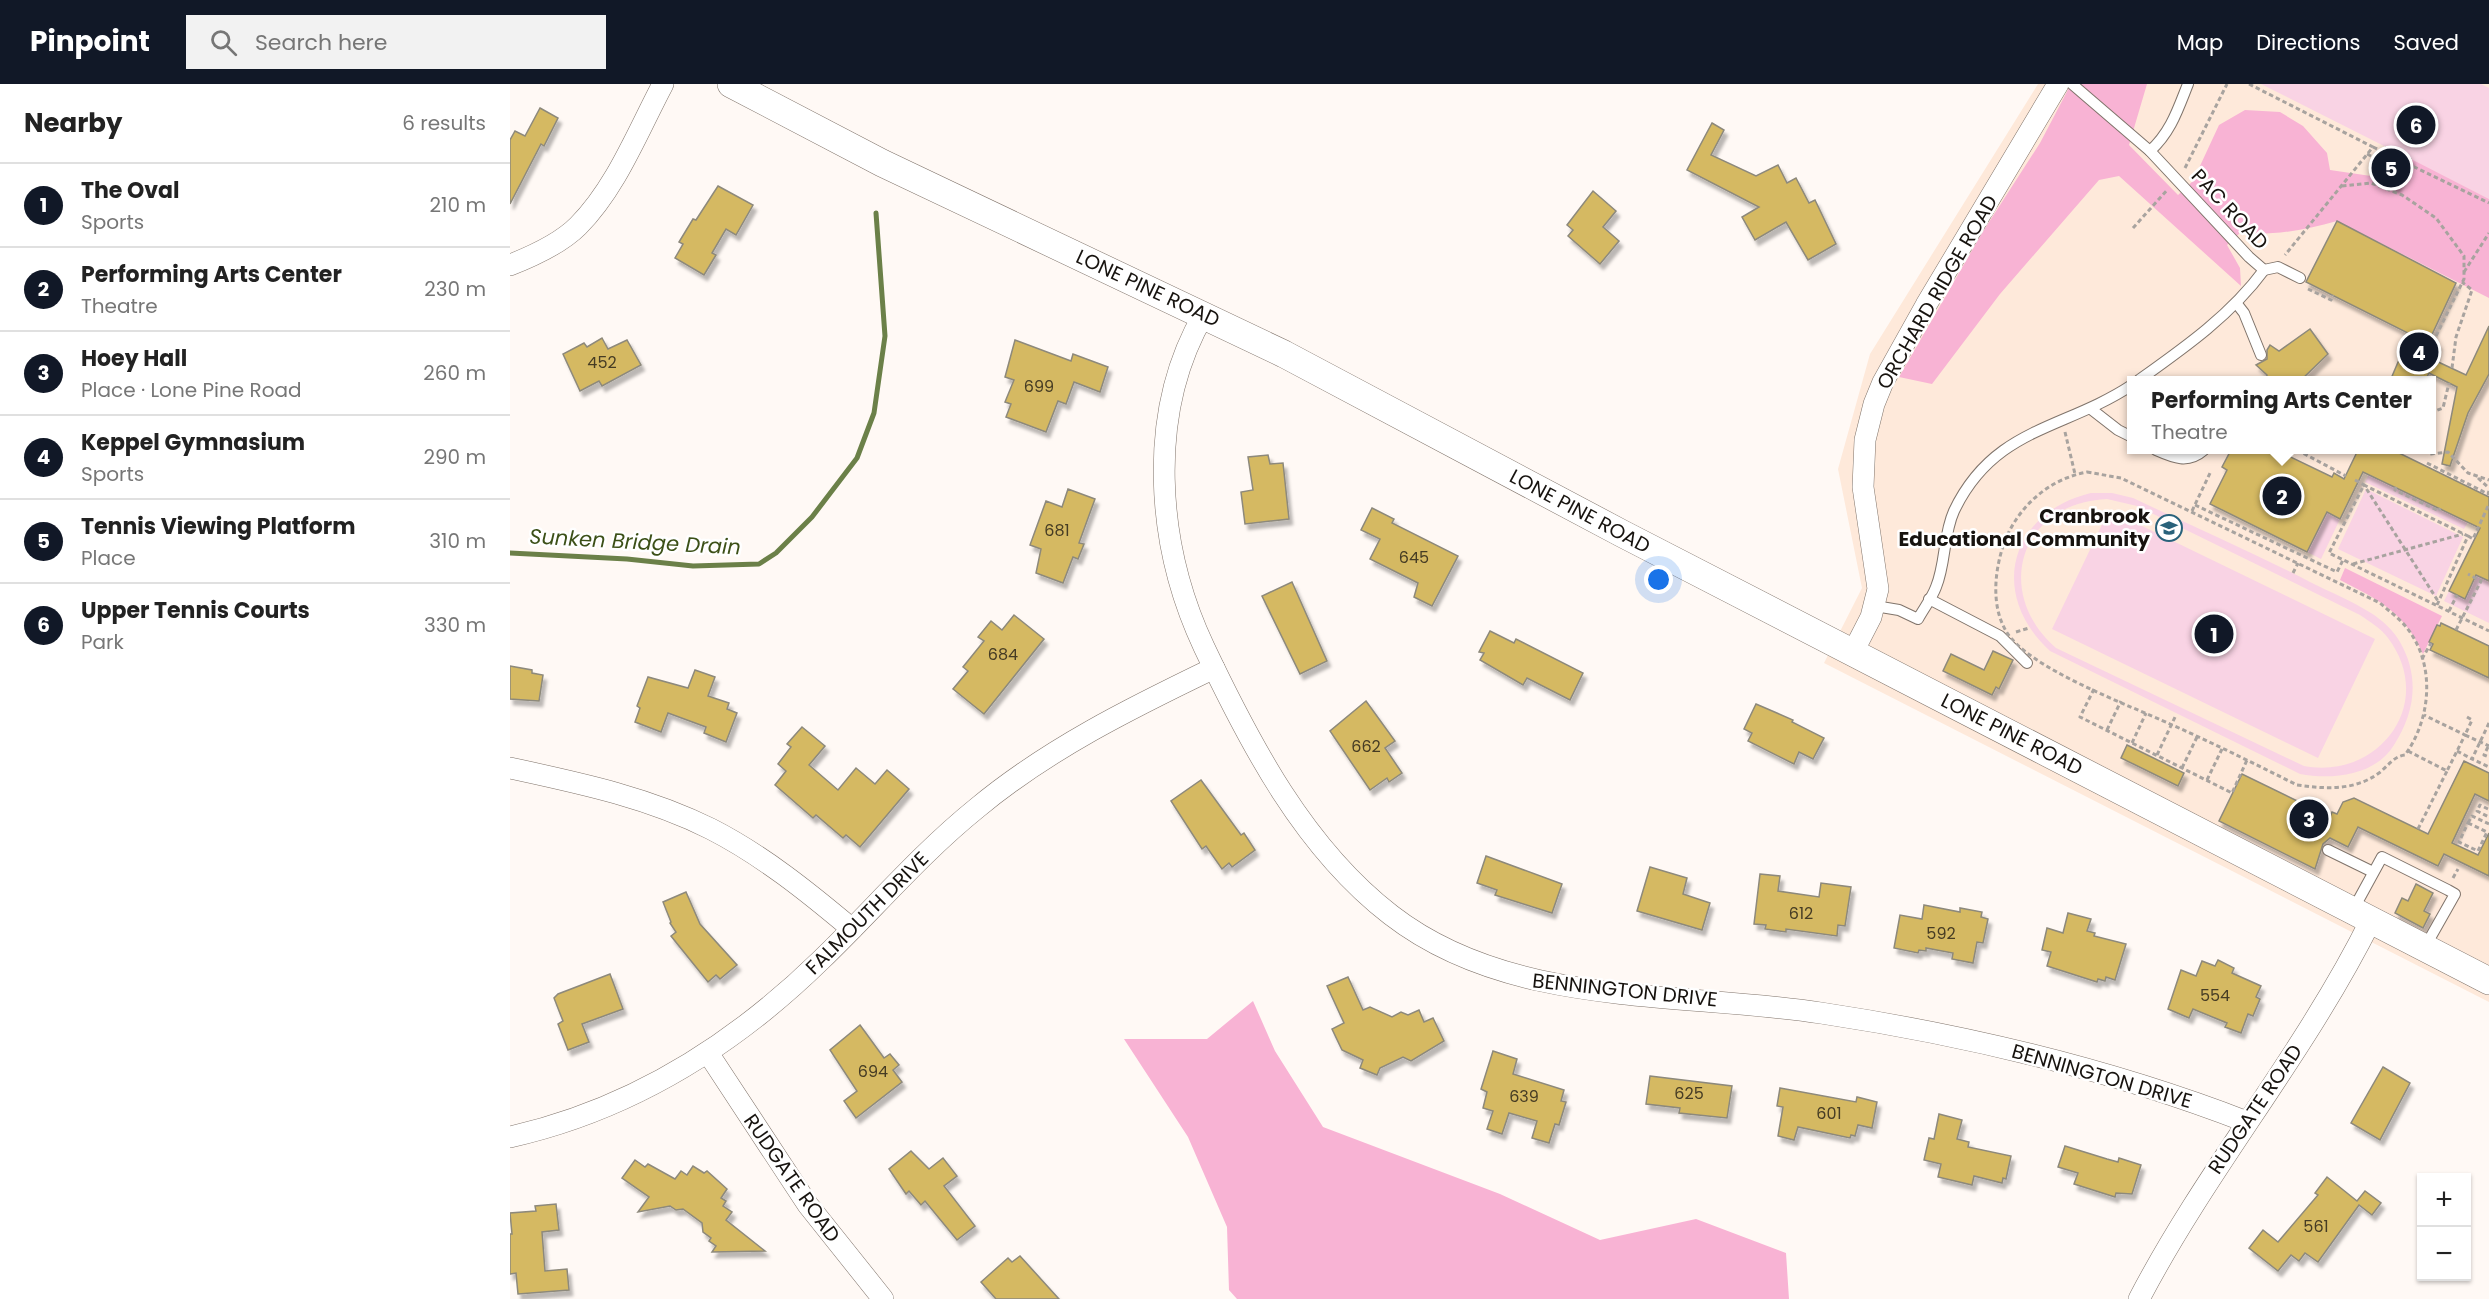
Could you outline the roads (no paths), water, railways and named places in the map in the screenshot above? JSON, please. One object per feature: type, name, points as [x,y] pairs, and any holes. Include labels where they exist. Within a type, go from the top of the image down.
[{"type":"street","points":[[510,265],[559,241],[577,227],[595,207],[663,84]]},
{"type":"street","name":"LONE PINE ROAD","points":[[731,84],[882,163],[1204,314],[2489,981]]},
{"type":"street","name":"ORCHARD RIDGE ROAD","points":[[1853,652],[1875,606],[1878,574],[1863,487],[1865,440],[1874,404],[1883,382],[1926,305],[2058,84]]},
{"type":"street","name":"BENNINGTON DRIVE","points":[[1204,314],[1188,342],[1176,376],[1164,480],[1169,530],[1179,577],[1198,635],[1276,783],[1327,854],[1368,896],[1393,917],[1470,960],[1514,976],[1563,986],[1820,1012],[1967,1039],[2118,1078],[2247,1122]]},
{"type":"street","name":"FALMOUTH DRIVE","points":[[510,1137],[576,1118],[634,1094],[708,1053],[789,990],[967,816],[1030,766],[1119,715],[1214,668]]},
{"type":"street","points":[[510,768],[626,795],[699,823],[774,867],[852,929]]},
{"type":"street","name":"RUDGATE ROAD","points":[[2139,1299],[2187,1213],[2325,1003],[2362,915]]},
{"type":"street","name":"RUDGATE ROAD","points":[[708,1053],[808,1205],[872,1295]]},
{"type":"lane","name":"PAC ROAD","points":[[2072,84],[2150,151],[2249,257],[2264,270],[2237,304],[2146,376]]},
{"type":"lane","points":[[2150,151],[2170,129],[2188,84]]},
{"type":"lane","points":[[2264,270],[2278,267],[2300,278]]},
{"type":"lane","points":[[2237,304],[2244,313],[2261,355]]},
{"type":"lane","points":[[2153,371],[2157,376]]},
{"type":"lane","points":[[1875,606],[1899,610],[1918,619],[1937,586],[1952,519],[1973,480],[1990,461],[2009,445],[2057,421],[2091,409],[2127,388]]},
{"type":"lane","points":[[2091,409],[2127,434]]},
{"type":"lane","points":[[2165,454],[2176,459],[2193,458],[2198,454]]},
{"type":"lane","points":[[1929,599],[2000,636],[2027,663]]},
{"type":"lane","points":[[2328,850],[2373,872]]},
{"type":"lane","points":[[2362,915],[2373,872],[2382,857],[2455,894],[2424,947]]},
{"type":"waterway","name":"Sunken Bridge Drain","points":[[510,553],[627,559],[693,566],[759,564],[776,553],[812,517],[857,458],[874,413],[885,336],[876,213]]},
{"type":"place","name":"Upper Tennis Courts","points":[[2416,125]]},
{"type":"place","name":"Tennis Viewing Platform","points":[[2391,168]]},
{"type":"place","name":"Keppel Gymnasium","points":[[2419,352]]},
{"type":"place","name":"Performing Arts Center","points":[[2282,496]]},
{"type":"place","name":"Cranbrook Educational Community","points":[[2169,528]]},
{"type":"place","name":"The Oval","points":[[2214,634]]},
{"type":"place","name":"Hoey Hall","points":[[2309,819]]}]
